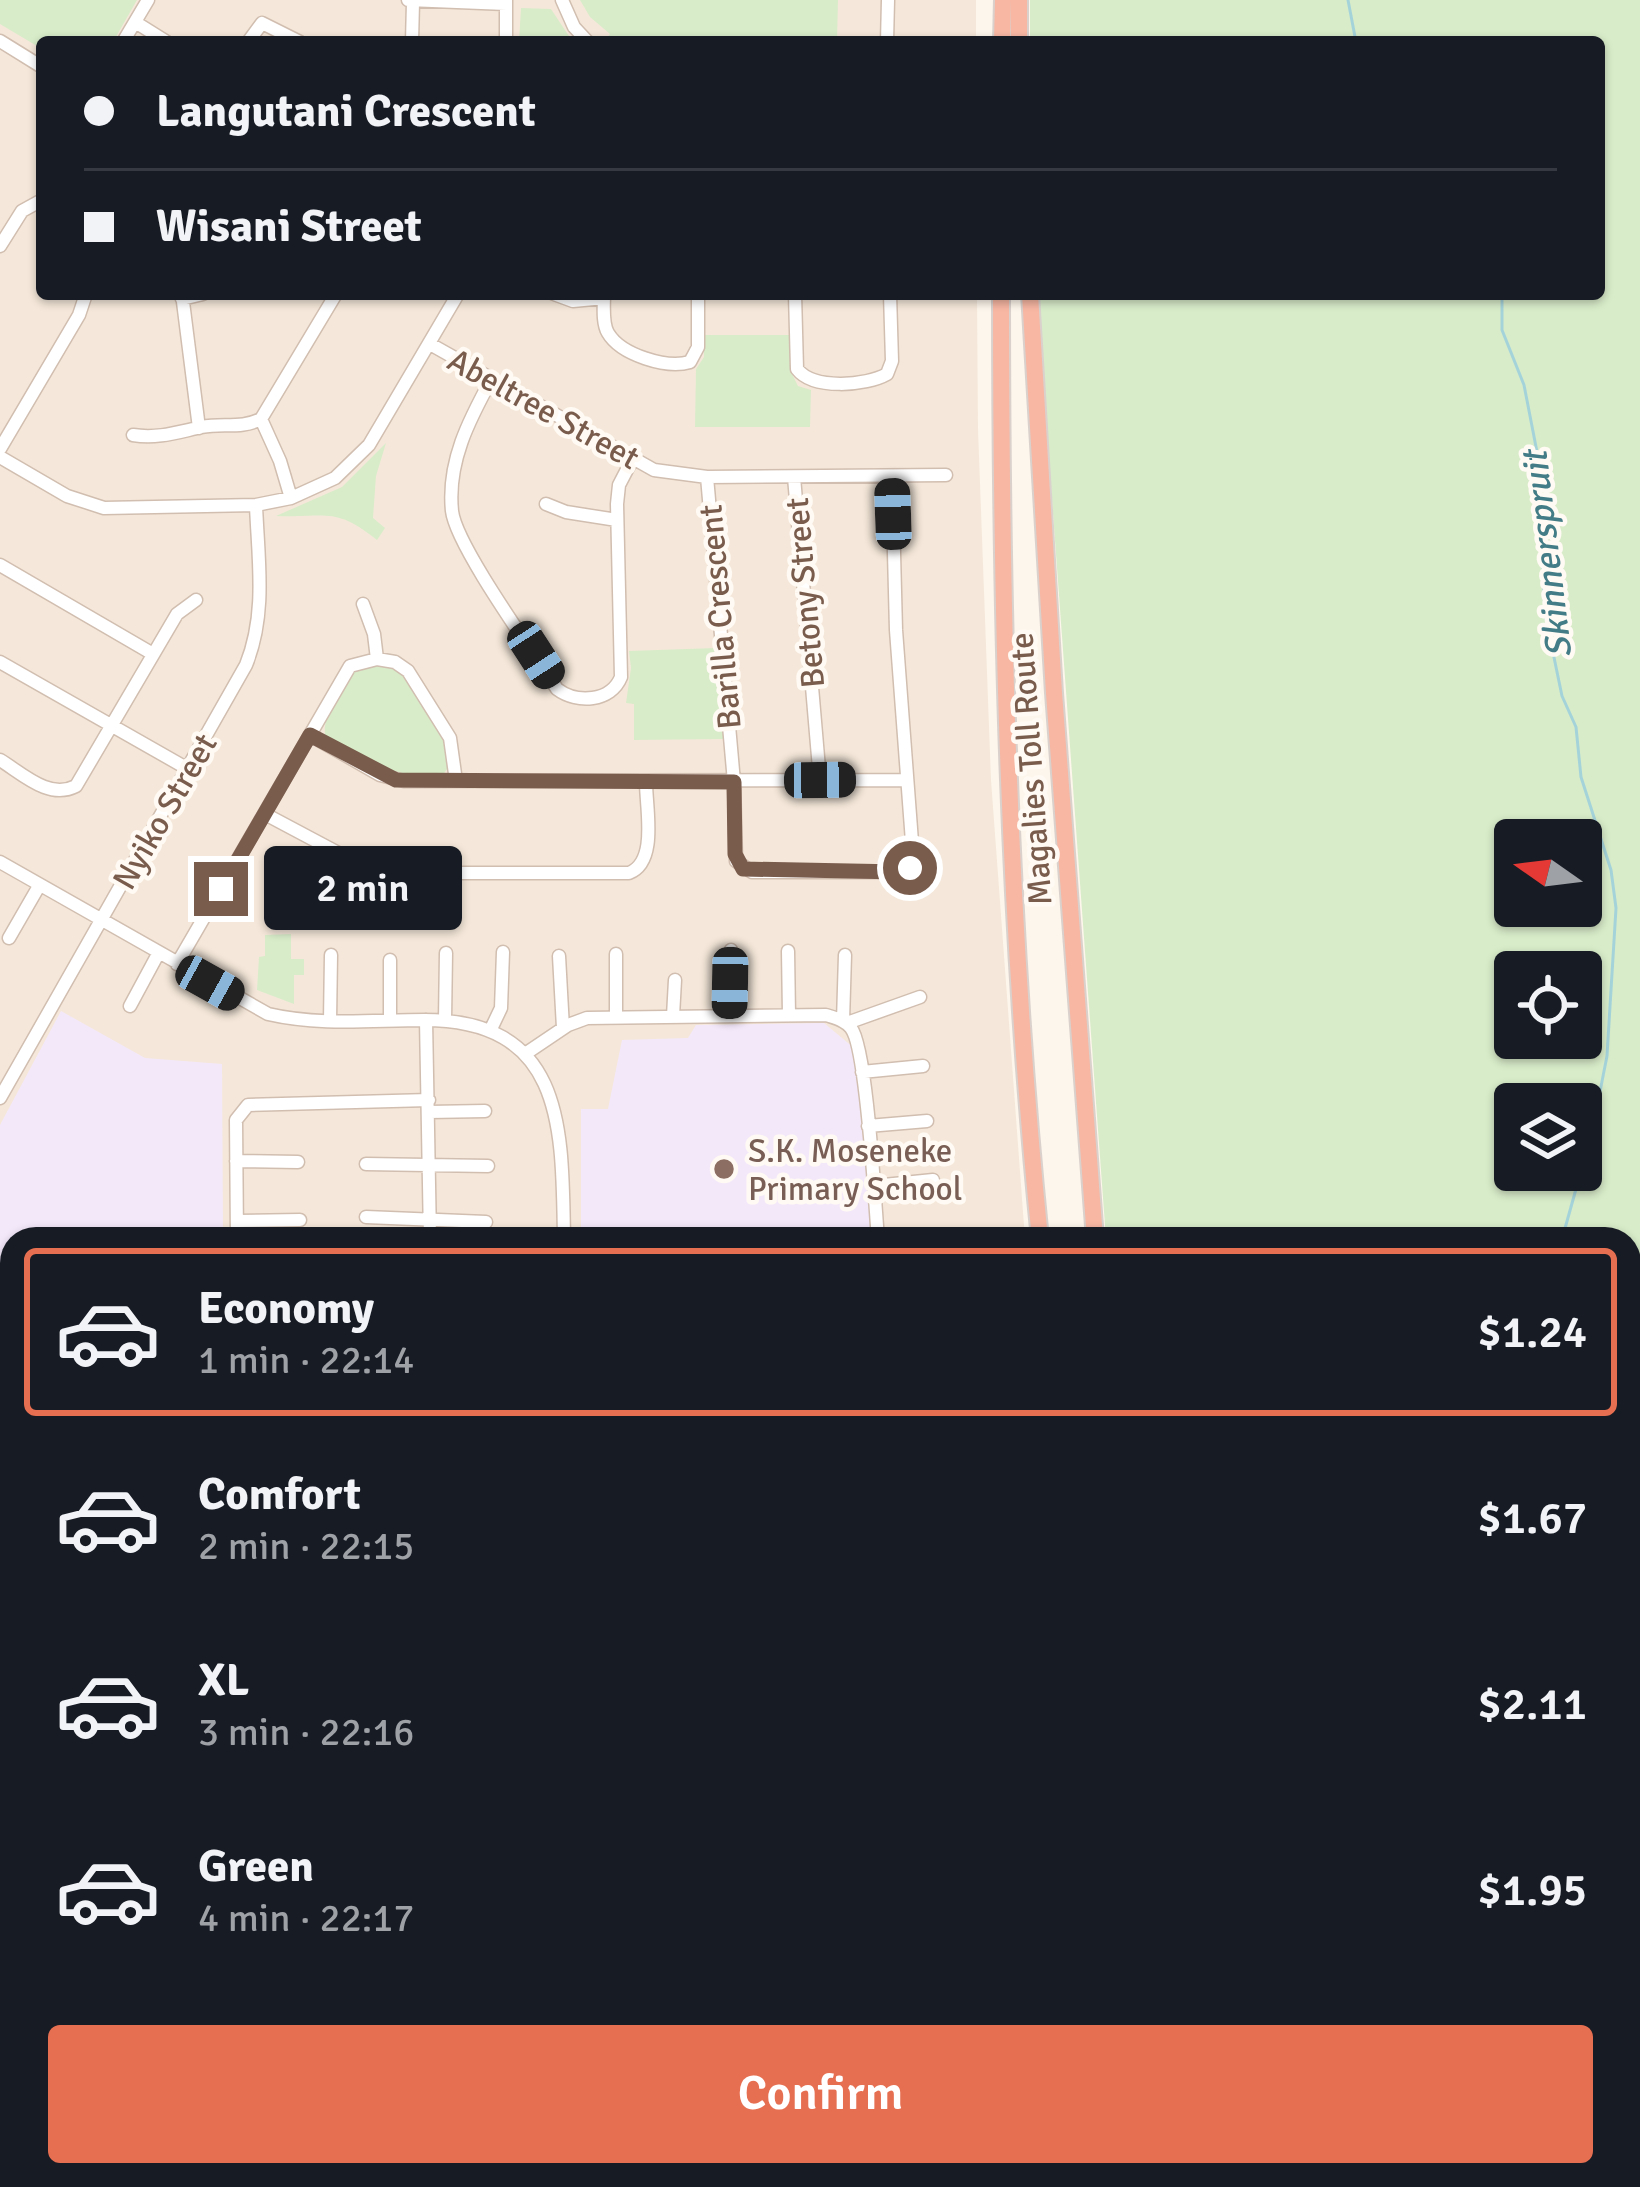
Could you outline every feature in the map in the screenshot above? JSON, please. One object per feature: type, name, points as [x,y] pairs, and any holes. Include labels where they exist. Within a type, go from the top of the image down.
[{"type":"highway","points":[[1002,36],[1003,0]]},
{"type":"highway","points":[[1019,0],[1019,36]]},
{"type":"highway","name":"Magalies Toll Route","points":[[1001,300],[1004,686],[1038,1227]]},
{"type":"highway","name":"Magalies Toll Route","points":[[1030,300],[1094,1227]]},
{"type":"street","points":[[127,36],[148,0]]},
{"type":"street","points":[[562,0],[582,36]]},
{"type":"street","points":[[887,36],[888,0]]},
{"type":"street","points":[[412,36],[411,1],[506,2],[506,36]]},
{"type":"street","points":[[135,22],[157,36]]},
{"type":"street","points":[[252,36],[262,23],[288,36]]},
{"type":"street","points":[[0,42],[36,63]]},
{"type":"street","points":[[0,246],[22,211],[36,203]]},
{"type":"street","points":[[84,300],[0,453],[67,496],[104,508],[256,505],[291,498],[335,478],[369,446],[455,300]]},
{"type":"street","points":[[183,300],[199,428]]},
{"type":"street","points":[[133,435],[181,434],[261,419],[332,300]]},
{"type":"street","points":[[604,300],[605,327],[611,338],[637,353],[678,366],[689,362],[698,347],[698,300]]},
{"type":"street","points":[[796,300],[799,373],[806,380],[820,382],[874,380],[887,374],[892,361],[890,300]]},
{"type":"street","name":"Abeltree Street","points":[[430,344],[632,460],[666,473],[707,477],[946,475]]},
{"type":"street","points":[[492,379],[462,433],[453,514],[492,588],[557,689],[568,697],[604,696],[613,692],[621,677],[617,520],[619,485],[632,460]]},
{"type":"street","points":[[261,419],[291,498]]},
{"type":"street","points":[[310,735],[396,780],[907,780],[892,476]]},
{"type":"street","name":"Barilla Crescent","points":[[707,477],[734,782],[735,854],[743,869],[901,872],[910,868],[907,780]]},
{"type":"street","name":"Betony Street","points":[[794,477],[820,780]]},
{"type":"street","points":[[546,504],[617,520]]},
{"type":"street","name":"Nyiko Street","points":[[2,1088],[254,646],[261,604],[256,505]]},
{"type":"street","points":[[0,565],[153,654]]},
{"type":"street","points":[[0,760],[44,787],[68,791],[76,786],[177,614],[196,600]]},
{"type":"street","points":[[363,604],[374,634],[376,658]]},
{"type":"street","points":[[177,964],[350,666],[376,658],[408,670],[446,728],[456,781]]},
{"type":"street","points":[[0,662],[188,769]]},
{"type":"street","points":[[265,814],[376,873],[629,873],[641,867],[646,855],[646,782]]},
{"type":"street","points":[[0,862],[268,1014],[330,1021],[467,1021],[491,1029],[525,1054],[550,1096],[560,1125],[563,1227]]},
{"type":"street","points":[[9,938],[39,886]]},
{"type":"street","points":[[730,1016],[731,950]]},
{"type":"street","points":[[788,951],[789,1015]]},
{"type":"street","points":[[491,1029],[501,1008],[502,952]]},
{"type":"street","points":[[445,1020],[446,953]]},
{"type":"street","points":[[130,1006],[158,954]]},
{"type":"street","points":[[616,954],[616,1017]]},
{"type":"street","points":[[845,955],[845,1022],[856,1039],[862,1072],[877,1227]]},
{"type":"street","points":[[330,1021],[331,956]]},
{"type":"street","points":[[559,956],[563,1028]]},
{"type":"street","points":[[390,960],[390,1020]]},
{"type":"street","points":[[673,1016],[675,980]]},
{"type":"street","points":[[525,1054],[587,1018],[826,1015],[845,1022],[920,997]]},
{"type":"street","points":[[427,1020],[430,1227]]},
{"type":"street","points":[[862,1072],[922,1066]]},
{"type":"street","points":[[237,1227],[236,1120],[242,1109],[256,1102],[485,1112]]},
{"type":"street","points":[[868,1126],[927,1121]]},
{"type":"street","points":[[236,1161],[298,1162]]},
{"type":"street","points":[[366,1164],[488,1166]]},
{"type":"street","points":[[874,1186],[934,1180]]},
{"type":"street","points":[[366,1216],[486,1222]]},
{"type":"street","points":[[237,1221],[300,1220]]},
{"type":"shaded area","points":[[0,0],[976,0],[976,36],[36,36],[36,300],[977,300],[991,780],[1024,1227],[0,1227]]},
{"type":"shaded area","points":[[61,1011],[145,1058],[222,1064],[223,1227],[0,1227],[0,1125]]},
{"type":"shaded area","name":"S.K. Moseneke Primary School","points":[[824,1023],[854,1048],[872,1227],[581,1227],[581,1109],[608,1109],[622,1040],[688,1038],[696,1025]]},
{"type":"green space","points":[[0,0],[137,0],[116,36],[36,36],[36,45],[0,24]]},
{"type":"green space","points":[[580,0],[838,0],[837,36],[608,36]]},
{"type":"green space","points":[[1030,0],[1640,0],[1640,1227],[1105,1227],[1037,300],[1605,300],[1605,36],[1030,36]]},
{"type":"green space","points":[[521,8],[551,9],[569,36],[519,36]]},
{"type":"green space","points":[[704,335],[793,335],[793,376],[798,386],[811,390],[810,427],[695,427],[696,369],[704,357]]},
{"type":"green space","points":[[386,443],[376,476],[373,518],[385,528],[377,540],[340,518],[276,516],[342,487]]},
{"type":"green space","points":[[716,648],[724,739],[634,740],[634,704],[626,703],[629,651]]},
{"type":"green space","points":[[383,663],[401,669],[445,741],[450,765],[442,776],[391,774],[326,739],[329,711],[340,688],[354,671]]},
{"type":"green space","points":[[291,934],[291,959],[304,959],[304,975],[294,975],[294,1004],[257,990],[265,935]]},
{"type":"waterway","name":"Skinnerspruit","points":[[1348,0],[1355,36]]},
{"type":"waterway","name":"Skinnerspruit","points":[[1502,300],[1502,330],[1524,385],[1537,452],[1545,614],[1562,696],[1576,727],[1581,777],[1611,870],[1616,908],[1607,1056],[1565,1227]]},
{"type":"place","name":"S.K. Moseneke Primary School","points":[[724,1169]]},
{"type":"route","points":[[221,889],[310,735],[396,780],[734,782],[735,854],[743,869],[906,872],[910,868]]}]
